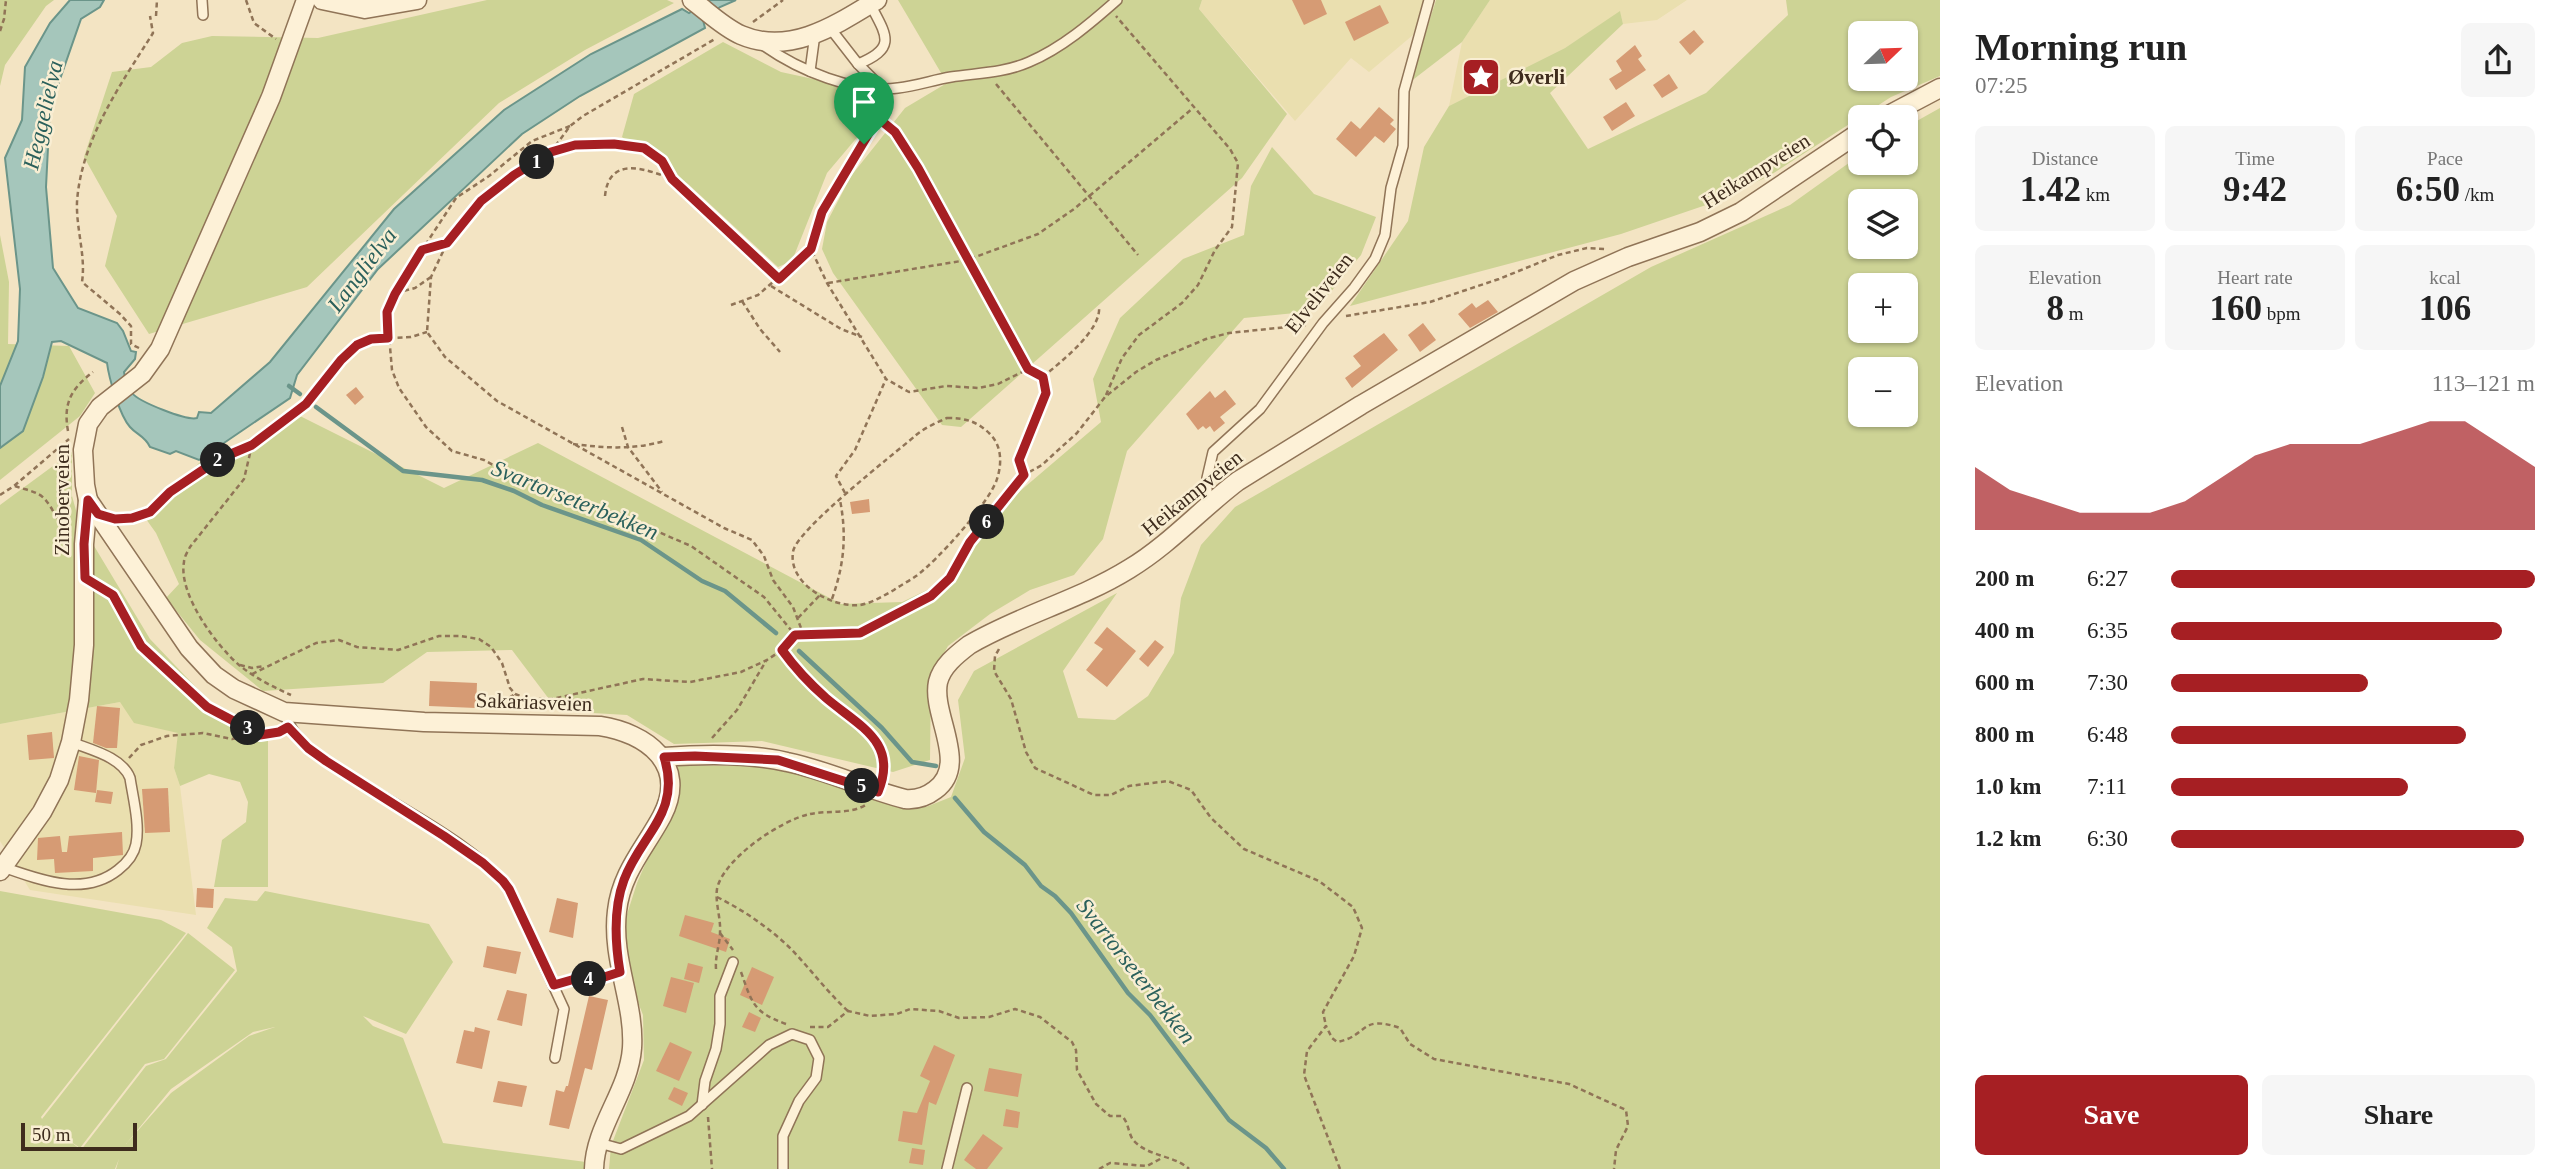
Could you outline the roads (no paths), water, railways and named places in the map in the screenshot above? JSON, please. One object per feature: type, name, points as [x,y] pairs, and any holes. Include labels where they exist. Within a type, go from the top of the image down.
[{"type":"street","name":"Zinoberveien","points":[[2,869],[31,831],[47,803],[59,780],[71,742],[82,673],[84,544],[93,507],[83,467],[84,437],[88,424],[97,410],[142,374],[160,349],[271,97],[306,0]]},
{"type":"street","points":[[322,0],[365,9],[417,0]]},
{"type":"street","points":[[694,1],[734,29],[787,42],[823,31],[874,2]]},
{"type":"street","points":[[1908,105],[1940,88]]},
{"type":"street","name":"Heikampveien","points":[[664,757],[755,757],[788,762],[905,799],[918,799],[932,793],[944,781],[949,753],[937,686],[943,670],[959,653],[979,639],[1126,571],[1153,554],[1207,504],[1273,459],[1529,305],[1600,269],[1700,232],[1741,212],[1848,140]]},
{"type":"street","name":"Sakariasveien","points":[[93,507],[170,623],[214,675],[286,720],[309,715],[424,722],[600,726],[637,736],[664,757]]},
{"type":"street","points":[[594,1169],[599,1143],[632,1056],[631,1028],[620,972],[616,924],[620,895],[624,879],[663,814],[670,783],[664,757]]},
{"type":"lane","points":[[202,0],[203,15]]},
{"type":"lane","points":[[734,29],[810,71],[858,86],[883,89],[1014,67],[1044,54],[1117,0]]},
{"type":"lane","name":"Elveliveien","points":[[1207,504],[1207,478],[1213,452],[1260,409],[1375,258],[1385,235],[1391,188],[1403,146],[1404,91],[1429,0]]},
{"type":"lane","points":[[858,64],[877,56],[884,47],[885,34],[874,2]]},
{"type":"lane","points":[[810,71],[823,31],[883,89]]},
{"type":"lane","points":[[286,720],[308,748],[444,836],[483,863],[503,881],[564,1009],[555,1058]]},
{"type":"lane","points":[[2,869],[57,883],[83,885],[103,880],[126,864],[135,851],[137,840],[127,770],[122,765],[71,742]]},
{"type":"lane","points":[[702,1105],[705,1081],[716,1049],[720,996],[737,961]]},
{"type":"lane","points":[[599,1143],[621,1149],[689,1116],[769,1045],[792,1034],[810,1040],[819,1058],[816,1078],[799,1101],[783,1136],[783,1169]]},
{"type":"lane","points":[[947,1169],[967,1088]]},
{"type":"water","points":[[70,0],[104,0],[100,7],[81,19],[50,108],[46,187],[53,268],[78,308],[117,323],[123,331],[131,351],[136,352],[135,359],[124,372],[132,393],[153,406],[174,414],[197,418],[199,412],[211,413],[270,362],[394,209],[504,110],[591,54],[682,9],[689,13],[710,0],[736,0],[720,7],[703,20],[705,28],[580,96],[522,134],[378,269],[297,375],[290,398],[199,460],[176,451],[170,454],[150,447],[122,415],[107,363],[61,341],[52,342],[43,377],[23,431],[0,448],[0,386],[18,341],[20,289],[5,158],[22,120],[25,67],[50,23]]},
{"type":"waterway","name":"Svartorseterbekken","points":[[289,386],[300,394]]},
{"type":"waterway","name":"Svartorseterbekken","points":[[316,407],[403,471],[482,480],[514,491],[542,505],[641,540],[702,581],[725,591],[776,633]]},
{"type":"waterway","name":"Svartorseterbekken","points":[[799,651],[882,728],[912,762],[936,766]]},
{"type":"waterway","name":"Svartorseterbekken","points":[[955,798],[984,832],[1025,865],[1041,886],[1071,913],[1128,993],[1150,1015],[1229,1120],[1266,1148],[1284,1169]]},
{"type":"place","name":"Øverli","points":[[1481,77]]},
{"type":"water label","name":"Heggelielva","points":[[43,115]]},
{"type":"water label","name":"Langlielva","points":[[362,270]]}]
